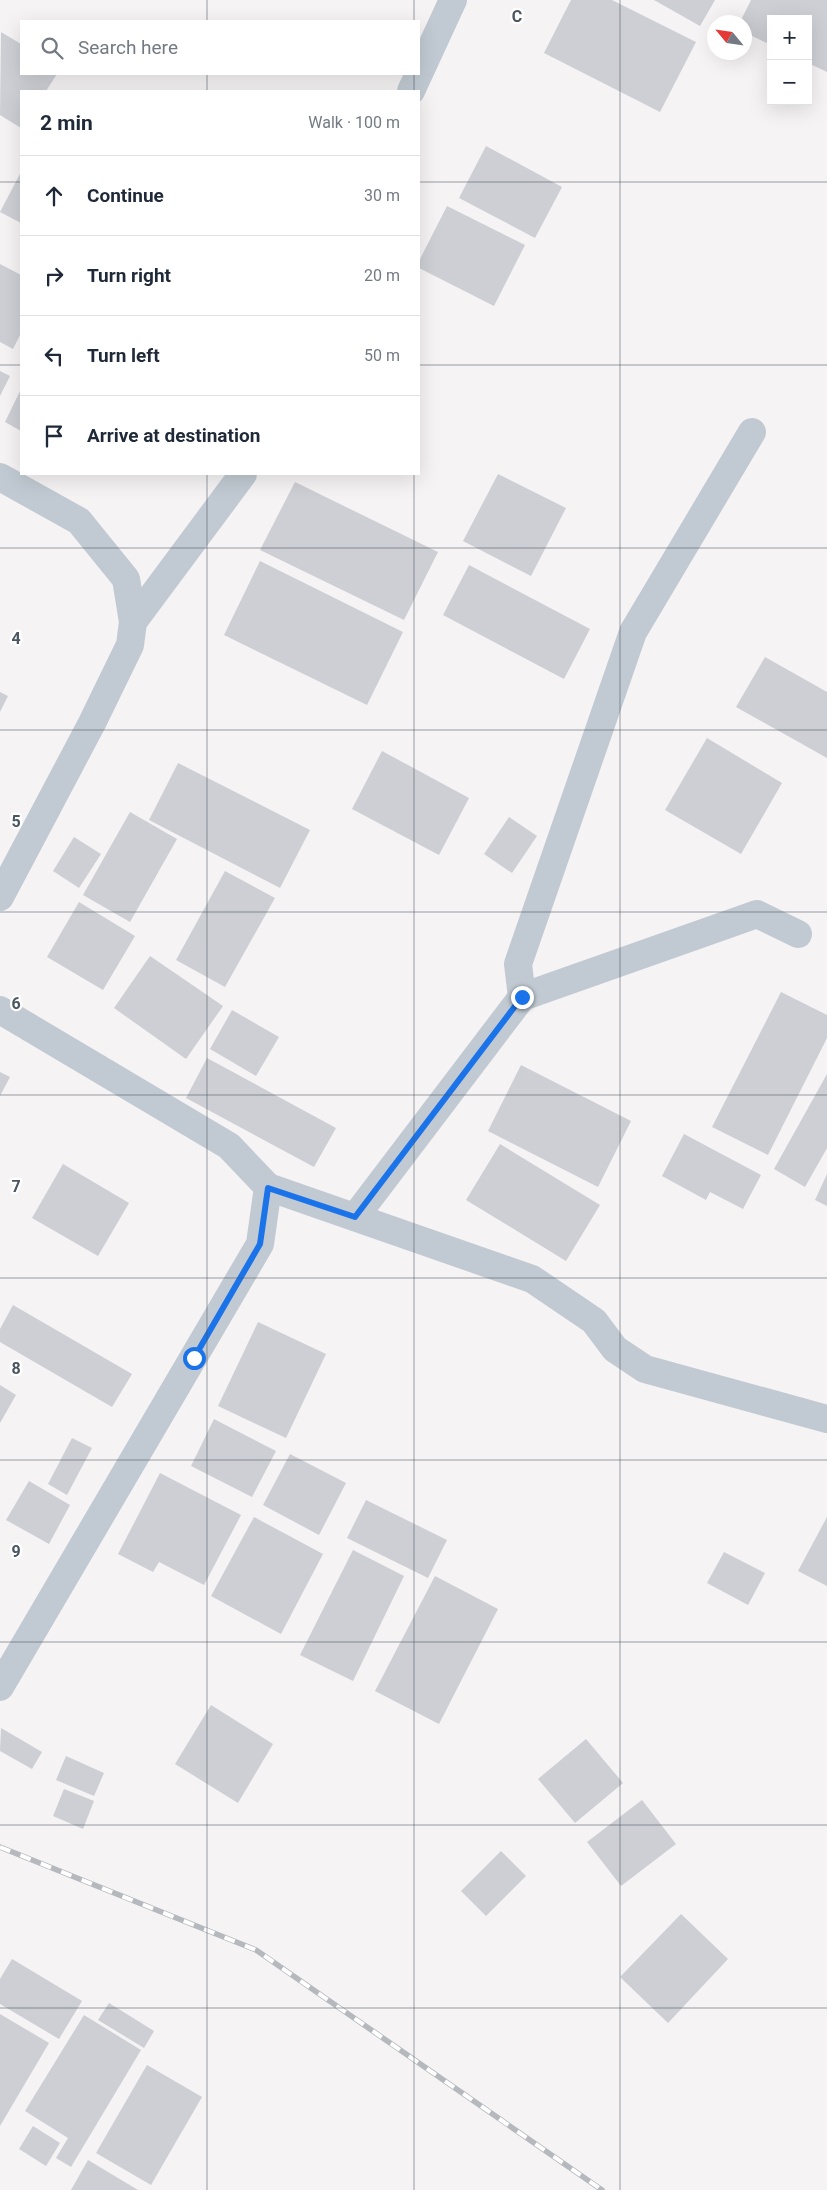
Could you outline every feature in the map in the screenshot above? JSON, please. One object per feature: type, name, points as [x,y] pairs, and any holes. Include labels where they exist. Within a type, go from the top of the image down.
[{"type":"street","points":[[420,72],[453,0]]},
{"type":"street","points":[[411,90],[418,75]]},
{"type":"street","points":[[522,997],[518,964],[633,632],[752,432]]},
{"type":"street","points":[[133,622],[242,475]]},
{"type":"street","points":[[0,477],[79,521],[126,579],[133,622],[130,645],[92,723],[0,896]]},
{"type":"street","points":[[355,1217],[522,997],[757,914],[798,934]]},
{"type":"street","points":[[0,1010],[229,1146],[268,1188],[532,1278],[594,1321],[615,1349],[645,1369],[827,1420]]},
{"type":"street","points":[[0,1687],[260,1244],[268,1188]]},
{"type":"building","points":[[571,0],[612,0],[696,42],[660,112],[544,53]]},
{"type":"building","points":[[654,0],[715,0],[700,26]]},
{"type":"building","points":[[751,0],[827,0],[827,72],[812,65],[812,15],[767,15],[767,43],[752,36],[752,15],[744,15]]},
{"type":"building","points":[[1,32],[20,43],[20,75],[56,75],[47,90],[20,90],[20,127],[0,115]]},
{"type":"building","points":[[486,146],[562,187],[535,238],[459,198]]},
{"type":"building","points":[[20,174],[20,222],[0,212]]},
{"type":"building","points":[[447,206],[525,245],[494,306],[420,269],[420,259]]},
{"type":"building","points":[[0,264],[20,274],[20,335],[13,349],[0,342]]},
{"type":"building","points":[[0,371],[10,376],[0,396]]},
{"type":"building","points":[[20,391],[20,430],[5,422]]},
{"type":"building","points":[[498,474],[566,508],[531,576],[463,541]]},
{"type":"building","points":[[295,482],[438,552],[404,620],[260,550]]},
{"type":"building","points":[[260,561],[403,632],[367,705],[224,635]]},
{"type":"building","points":[[469,565],[590,629],[564,679],[443,615]]},
{"type":"building","points":[[765,657],[827,692],[827,758],[736,707]]},
{"type":"building","points":[[0,692],[8,696],[0,712]]},
{"type":"building","points":[[707,738],[782,783],[741,854],[665,810]]},
{"type":"building","points":[[382,751],[469,798],[439,855],[352,809]]},
{"type":"building","points":[[178,763],[310,830],[280,888],[149,820]]},
{"type":"building","points":[[130,812],[177,839],[130,922],[83,895]]},
{"type":"building","points":[[509,817],[537,836],[512,873],[484,854]]},
{"type":"building","points":[[74,837],[101,854],[79,888],[53,871]]},
{"type":"building","points":[[225,871],[275,898],[225,987],[176,960]]},
{"type":"building","points":[[79,902],[135,936],[103,990],[47,957]]},
{"type":"building","points":[[150,956],[223,1006],[186,1059],[114,1008]]},
{"type":"building","points":[[781,992],[827,1015],[827,1038],[768,1155],[712,1127]]},
{"type":"building","points":[[232,1010],[279,1037],[256,1076],[210,1049]]},
{"type":"building","points":[[207,1058],[336,1128],[314,1167],[186,1098]]},
{"type":"building","points":[[521,1065],[631,1121],[598,1187],[488,1131]]},
{"type":"building","points":[[0,1072],[10,1077],[0,1096]]},
{"type":"building","points":[[827,1074],[827,1148],[805,1187],[774,1169]]},
{"type":"building","points":[[684,1134],[761,1175],[743,1209],[710,1192],[706,1200],[662,1176]]},
{"type":"building","points":[[500,1144],[600,1205],[566,1261],[466,1200]]},
{"type":"building","points":[[63,1164],[129,1203],[98,1256],[32,1218]]},
{"type":"building","points":[[827,1174],[827,1206],[815,1200]]},
{"type":"building","points":[[13,1305],[132,1374],[112,1407],[0,1342],[0,1329]]},
{"type":"building","points":[[258,1322],[326,1354],[286,1438],[218,1406]]},
{"type":"building","points":[[0,1385],[16,1395],[0,1423]]},
{"type":"building","points":[[214,1419],[276,1451],[252,1497],[191,1466]]},
{"type":"building","points":[[72,1438],[92,1448],[67,1495],[48,1484]]},
{"type":"building","points":[[290,1454],[346,1483],[319,1535],[263,1505]]},
{"type":"building","points":[[160,1473],[241,1515],[204,1585],[159,1562],[153,1572],[118,1554]]},
{"type":"building","points":[[29,1481],[70,1505],[49,1544],[6,1520]]},
{"type":"building","points":[[366,1500],[447,1540],[428,1578],[347,1538]]},
{"type":"building","points":[[254,1517],[323,1554],[281,1634],[211,1596]]},
{"type":"building","points":[[827,1517],[827,1586],[798,1571]]},
{"type":"building","points":[[353,1550],[404,1576],[353,1681],[300,1655]]},
{"type":"building","points":[[724,1552],[765,1573],[748,1605],[707,1583]]},
{"type":"building","points":[[435,1576],[498,1609],[439,1724],[375,1691]]},
{"type":"building","points":[[211,1705],[273,1744],[238,1803],[175,1764]]},
{"type":"building","points":[[1,1728],[42,1752],[32,1769],[0,1751]]},
{"type":"building","points":[[586,1739],[623,1783],[575,1823],[538,1779]]},
{"type":"building","points":[[66,1756],[104,1773],[94,1796],[56,1780]]},
{"type":"building","points":[[64,1789],[94,1801],[83,1829],[53,1816]]},
{"type":"building","points":[[642,1800],[676,1844],[621,1886],[587,1842]]},
{"type":"building","points":[[501,1851],[526,1876],[486,1916],[461,1891]]},
{"type":"building","points":[[681,1914],[728,1959],[668,2023],[620,1977]]},
{"type":"building","points":[[12,1959],[82,2001],[59,2039],[0,2004],[0,1979]]},
{"type":"building","points":[[109,2003],[154,2031],[144,2048],[98,2020]]},
{"type":"building","points":[[0,2014],[49,2043],[0,2126]]},
{"type":"building","points":[[84,2015],[141,2050],[71,2167],[56,2158],[68,2138],[25,2111]]},
{"type":"building","points":[[147,2065],[202,2097],[151,2185],[96,2153]]},
{"type":"building","points":[[33,2126],[60,2143],[46,2166],[19,2149]]},
{"type":"building","points":[[88,2160],[138,2190],[71,2190]]},
{"type":"railway","points":[[0,1847],[256,1950],[602,2190]]},
{"type":"route","points":[[194,1358],[260,1244],[268,1188],[355,1217],[522,997]]}]
